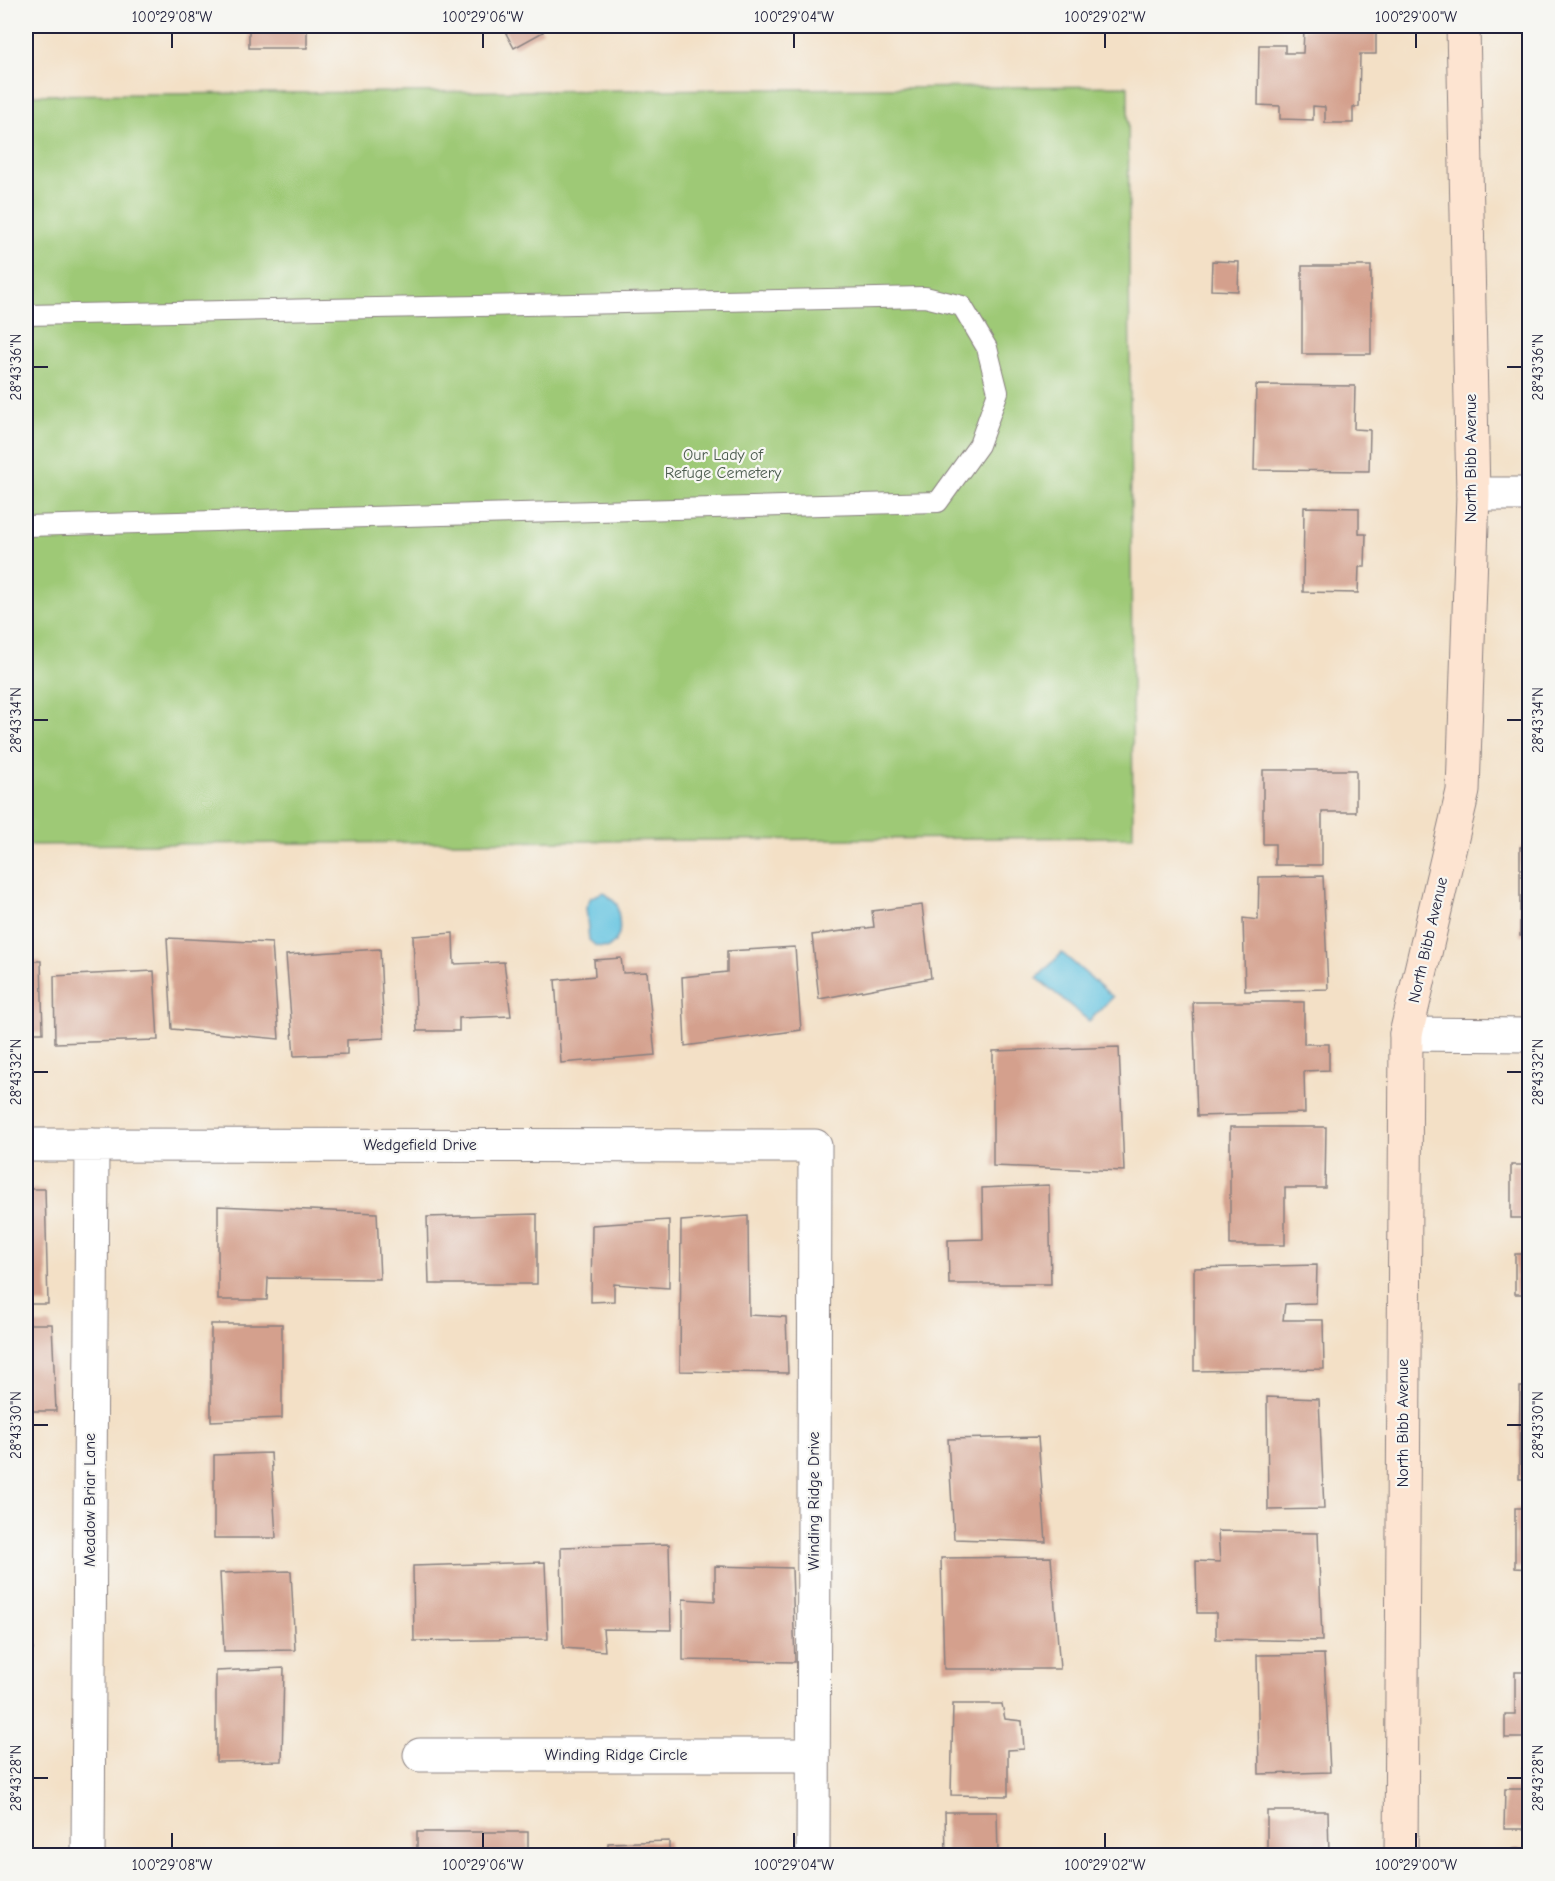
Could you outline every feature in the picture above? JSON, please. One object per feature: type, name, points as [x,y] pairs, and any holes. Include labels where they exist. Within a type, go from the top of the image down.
[{"type":"main road","name":"North Bibb Avenue","points":[[1401,1856],[1406,1034],[1463,791],[1473,494],[1463,26]]},
{"type":"street","points":[[1473,494],[1530,494]]},
{"type":"street","points":[[1406,1034],[1530,1035]]},
{"type":"street","name":"Wedgefield Drive","points":[[26,1144],[815,1146]]},
{"type":"street","name":"Meadow Briar Lane","points":[[88,1856],[92,1144]]},
{"type":"street","name":"Winding Ridge Drive","points":[[813,1856],[815,1146]]},
{"type":"street","name":"Winding Ridge Circle","points":[[420,1755],[813,1755]]},
{"type":"lane","points":[[26,315],[925,297],[962,306],[987,348],[998,392],[980,445],[938,502],[26,526]]},
{"type":"green space","name":"Our Lady of Refuge Cemetery","points":[[1128,86],[1133,837],[26,845],[26,95]]},
{"type":"water","points":[[604,892],[617,904],[620,923],[617,939],[608,948],[596,946],[589,940],[586,908],[591,897]]},
{"type":"water","points":[[1062,953],[1113,997],[1089,1021],[1037,978]]},
{"type":"building","points":[[249,26],[307,26],[307,48],[249,48]]},
{"type":"building","points":[[502,26],[539,26],[543,32],[514,48]]},
{"type":"building","points":[[1304,29],[1376,30],[1376,54],[1360,54],[1359,107],[1353,107],[1353,123],[1325,123],[1325,107],[1313,106],[1313,120],[1280,119],[1280,106],[1258,105],[1259,45],[1285,45],[1285,53],[1303,53]]},
{"type":"building","points":[[1212,261],[1239,262],[1238,291],[1211,290]]},
{"type":"building","points":[[1302,266],[1371,266],[1371,354],[1302,354]]},
{"type":"building","points":[[1256,385],[1355,386],[1354,429],[1370,430],[1369,471],[1254,470]]},
{"type":"building","points":[[1304,507],[1359,508],[1359,534],[1366,534],[1365,567],[1359,567],[1358,593],[1303,592]]},
{"type":"building","points":[[1263,770],[1356,770],[1356,812],[1322,812],[1322,865],[1275,865],[1275,844],[1263,844]]},
{"type":"building","points":[[1520,847],[1530,847],[1530,936],[1520,936]]},
{"type":"building","points":[[1323,876],[1328,989],[1245,991],[1243,918],[1258,920],[1259,877]]},
{"type":"building","points":[[922,905],[931,978],[819,999],[812,935],[874,927],[872,911]]},
{"type":"building","points":[[453,933],[454,964],[504,962],[511,1016],[459,1018],[459,1031],[417,1031],[413,936]]},
{"type":"building","points":[[167,938],[272,943],[279,1039],[172,1029]]},
{"type":"building","points":[[795,947],[801,1030],[685,1046],[682,977],[727,972],[727,951]]},
{"type":"building","points":[[380,949],[384,1038],[347,1040],[347,1054],[294,1056],[286,955]]},
{"type":"building","points":[[621,958],[623,973],[647,972],[655,1055],[561,1063],[555,980],[595,976],[594,960]]},
{"type":"building","points":[[26,961],[41,961],[43,1033],[26,1033]]},
{"type":"building","points":[[154,971],[158,1040],[55,1043],[54,976]]},
{"type":"building","points":[[1193,1002],[1304,1002],[1304,1044],[1329,1044],[1329,1070],[1304,1071],[1305,1113],[1197,1116]]},
{"type":"building","points":[[1119,1047],[1124,1171],[993,1166],[993,1051]]},
{"type":"building","points":[[1230,1127],[1326,1127],[1325,1188],[1285,1188],[1285,1245],[1230,1245]]},
{"type":"building","points":[[1511,1165],[1530,1165],[1530,1218],[1511,1218]]},
{"type":"building","points":[[1049,1185],[1051,1284],[949,1284],[948,1240],[983,1239],[982,1188]]},
{"type":"building","points":[[26,1189],[45,1189],[48,1304],[26,1304]]},
{"type":"building","points":[[218,1206],[377,1213],[380,1279],[268,1278],[267,1300],[218,1300]]},
{"type":"building","points":[[537,1214],[537,1284],[429,1284],[427,1217]]},
{"type":"building","points":[[748,1216],[749,1315],[786,1317],[788,1373],[680,1371],[681,1221]]},
{"type":"building","points":[[669,1220],[669,1288],[614,1284],[614,1301],[591,1302],[592,1225]]},
{"type":"building","points":[[1515,1254],[1530,1254],[1530,1294],[1515,1294]]},
{"type":"building","points":[[1317,1265],[1316,1303],[1285,1304],[1283,1320],[1323,1320],[1324,1369],[1194,1371],[1194,1268]]},
{"type":"building","points":[[26,1324],[52,1324],[56,1411],[26,1411]]},
{"type":"building","points":[[211,1324],[282,1324],[282,1418],[211,1421]]},
{"type":"building","points":[[1520,1387],[1530,1387],[1530,1479],[1519,1479]]},
{"type":"building","points":[[1267,1397],[1319,1399],[1324,1509],[1268,1510]]},
{"type":"building","points":[[1038,1437],[1046,1542],[954,1539],[948,1439]]},
{"type":"building","points":[[271,1453],[276,1538],[214,1538],[214,1455]]},
{"type":"building","points":[[1515,1508],[1530,1508],[1530,1569],[1515,1568]]},
{"type":"building","points":[[1218,1531],[1318,1533],[1322,1641],[1216,1639],[1216,1613],[1197,1613],[1196,1561],[1220,1562]]},
{"type":"building","points":[[669,1544],[671,1630],[603,1629],[605,1651],[563,1648],[561,1547]]},
{"type":"building","points":[[26,1549],[28,1549],[33,1649],[26,1649]]},
{"type":"building","points":[[1051,1557],[1060,1669],[944,1669],[941,1558]]},
{"type":"building","points":[[545,1562],[548,1639],[414,1641],[413,1566]]},
{"type":"building","points":[[715,1566],[792,1568],[795,1662],[683,1660],[683,1599],[715,1601]]},
{"type":"building","points":[[291,1571],[295,1650],[224,1651],[220,1573]]},
{"type":"building","points":[[1324,1654],[1330,1772],[1259,1774],[1257,1655]]},
{"type":"building","points":[[284,1668],[282,1761],[216,1762],[216,1671]]},
{"type":"building","points":[[1515,1672],[1530,1672],[1530,1775],[1523,1775],[1524,1738],[1505,1738],[1505,1714],[1515,1714]]},
{"type":"building","points":[[953,1704],[1002,1704],[1005,1719],[1022,1721],[1024,1749],[1008,1750],[1008,1796],[951,1795]]},
{"type":"building","points":[[26,1779],[28,1779],[30,1856],[26,1856]]},
{"type":"building","points":[[1505,1789],[1530,1789],[1530,1829],[1504,1829]]},
{"type":"building","points":[[1267,1811],[1328,1811],[1329,1856],[1267,1856]]},
{"type":"building","points":[[945,1812],[997,1812],[998,1856],[946,1856]]},
{"type":"building","points":[[417,1832],[528,1832],[528,1856],[417,1856]]},
{"type":"building","points":[[669,1841],[669,1856],[608,1856],[608,1843]]},
{"type":"building","points":[[1513,1849],[1530,1849],[1530,1856],[1513,1856]]}]
